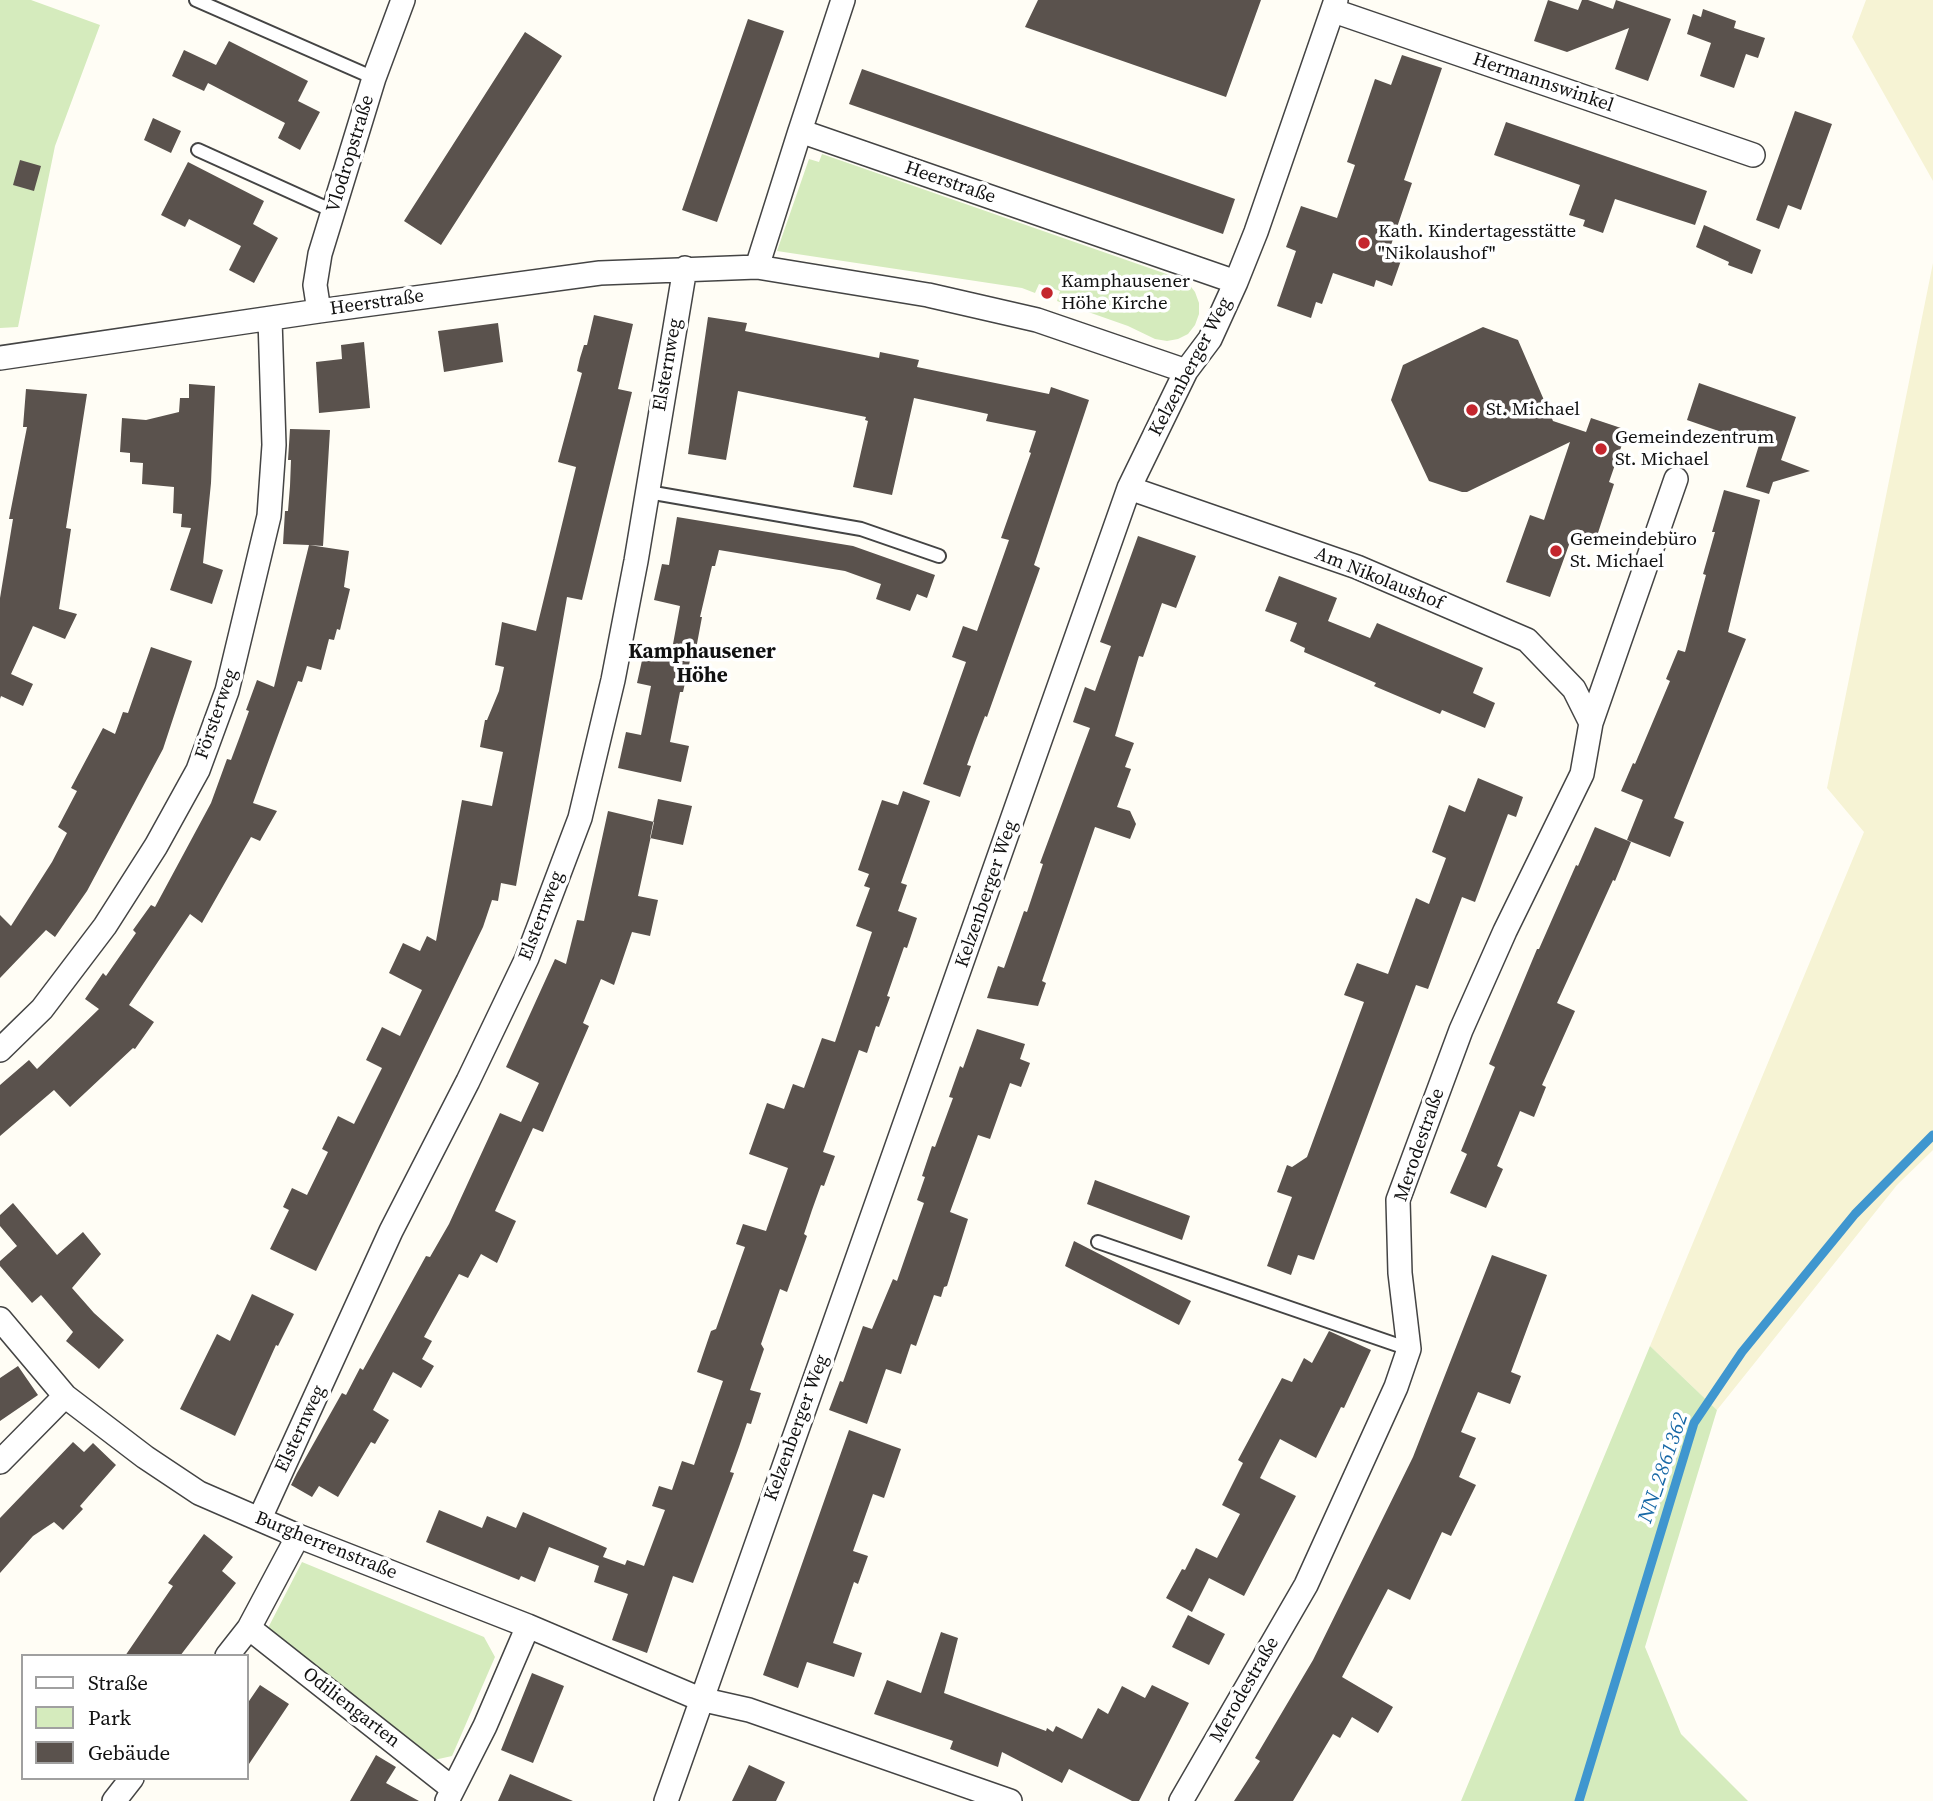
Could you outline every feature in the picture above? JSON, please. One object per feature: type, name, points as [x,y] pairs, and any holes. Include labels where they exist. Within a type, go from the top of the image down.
[{"type":"street","name":"Vlodropstraße","points":[[319,311],[315,285],[320,254],[374,78],[403,0]]},
{"type":"street","points":[[757,267],[843,0]]},
{"type":"street","name":"Hermannswinkel","points":[[1335,6],[1753,155]]},
{"type":"street","name":"Kelzenberger Weg","points":[[666,1801],[1129,488],[1186,371],[1210,339],[1236,282],[1335,6]]},
{"type":"street","name":"Heerstraße","points":[[800,131],[1236,282]]},
{"type":"street","name":"Heerstraße","points":[[0,358],[600,273],[757,267],[928,295],[1037,320],[1186,371]]},
{"type":"street","name":"Elsternweg","points":[[260,1518],[391,1231],[527,958],[580,818],[613,680],[648,492],[685,268]]},
{"type":"street","name":"Försterweg","points":[[0,1050],[42,1009],[105,926],[156,846],[198,770],[227,691],[269,516],[274,445],[270,319]]},
{"type":"street","name":"Merodestraße","points":[[1181,1801],[1306,1585],[1396,1387],[1409,1349],[1400,1273],[1398,1200],[1461,1030],[1505,931],[1582,774],[1591,723],[1676,479]]},
{"type":"street","name":"Am Nikolaushof","points":[[1129,488],[1357,568],[1527,640],[1574,689],[1591,723]]},
{"type":"street","name":"Burgherrenstraße","points":[[0,1319],[65,1396],[145,1457],[199,1493],[298,1536],[528,1626],[700,1699]]},
{"type":"street","points":[[0,1462],[65,1396]]},
{"type":"street","points":[[229,1654],[249,1628],[298,1536]]},
{"type":"street","name":"Odiliengarten","points":[[249,1628],[450,1795],[485,1726],[528,1626]]},
{"type":"street","points":[[700,1699],[749,1710],[1010,1801]]},
{"type":"street","points":[[114,1801],[130,1780]]},
{"type":"lane","points":[[196,0],[374,78]]},
{"type":"lane","points":[[198,150],[333,211]]},
{"type":"lane","points":[[648,492],[861,529],[939,556]]},
{"type":"lane","points":[[1098,1241],[1409,1349]]},
{"type":"shaded area","points":[[1866,0],[1933,0],[1933,181],[1852,37]]},
{"type":"shaded area","points":[[1933,263],[1933,1150],[1897,1185],[1717,1410],[1650,1346],[1864,832],[1827,788]]},
{"type":"green space","points":[[0,0],[31,0],[100,25],[55,146],[18,327],[0,328]]},
{"type":"green space","points":[[822,154],[1178,278],[1188,283],[1199,303],[1195,325],[1188,334],[1178,339],[1155,339],[1128,326],[1057,301],[1060,291],[1039,284],[1035,293],[1022,288],[777,251],[809,159],[819,162]]},
{"type":"green space","points":[[1650,1346],[1717,1410],[1645,1647],[1681,1734],[1748,1801],[1461,1801]]},
{"type":"green space","points":[[302,1562],[484,1637],[495,1657],[452,1756],[434,1760],[268,1628]]},
{"type":"building","points":[[1038,0],[1261,0],[1226,97],[1025,27]]},
{"type":"building","points":[[1548,0],[1578,10],[1582,0],[1613,9],[1616,0],[1671,19],[1648,81],[1615,69],[1629,28],[1567,52],[1534,41]]},
{"type":"building","points":[[1703,9],[1736,21],[1734,28],[1765,38],[1758,58],[1746,54],[1734,88],[1700,76],[1711,43],[1687,34],[1693,14],[1701,17]]},
{"type":"building","points":[[748,19],[784,31],[717,222],[682,210]]},
{"type":"building","points":[[525,32],[562,56],[441,245],[404,221]]},
{"type":"building","points":[[229,41],[308,81],[298,101],[320,112],[300,150],[278,138],[285,123],[208,83],[204,91],[172,76],[184,50],[216,65]]},
{"type":"building","points":[[1402,55],[1442,68],[1404,180],[1412,183],[1390,248],[1404,252],[1392,286],[1376,280],[1374,287],[1333,273],[1322,304],[1316,302],[1311,318],[1277,306],[1296,251],[1286,247],[1301,206],[1337,218],[1355,165],[1347,162],[1375,79],[1391,85]]},
{"type":"building","points":[[862,69],[1235,199],[1223,234],[849,104]]},
{"type":"building","points":[[1795,111],[1832,124],[1801,210],[1788,205],[1779,229],[1756,220]]},
{"type":"building","points":[[153,118],[181,131],[171,153],[144,140]]},
{"type":"building","points":[[1506,122],[1707,191],[1695,225],[1615,199],[1603,233],[1583,226],[1585,220],[1569,215],[1580,185],[1494,155]]},
{"type":"building","points":[[20,160],[41,166],[34,191],[13,185]]},
{"type":"building","points":[[188,162],[264,201],[253,224],[278,238],[254,283],[229,270],[241,246],[189,219],[185,227],[161,215]]},
{"type":"building","points":[[1704,225],[1761,250],[1752,274],[1728,265],[1729,262],[1696,247]]},
{"type":"building","points":[[594,315],[633,324],[618,389],[632,392],[582,600],[567,597],[516,886],[501,883],[498,901],[492,900],[483,927],[316,1271],[270,1249],[289,1210],[283,1207],[292,1188],[307,1195],[328,1152],[322,1149],[338,1116],[354,1124],[382,1068],[366,1060],[382,1027],[400,1036],[422,990],[389,973],[403,943],[420,951],[427,936],[436,941],[462,800],[492,806],[503,752],[480,747],[485,720],[499,691],[504,667],[495,665],[502,622],[536,631],[576,467],[558,462],[582,373],[577,371],[580,358],[584,345],[587,345]]},
{"type":"building","points":[[708,317],[747,323],[745,331],[879,358],[880,352],[919,360],[917,367],[1049,394],[1051,387],[1089,400],[1034,565],[1040,568],[967,765],[971,766],[960,797],[923,784],[966,662],[952,657],[963,626],[977,631],[1009,540],[1001,538],[1036,431],[986,421],[988,414],[914,398],[892,495],[853,487],[868,421],[865,420],[866,417],[738,391],[726,460],[688,454]]},
{"type":"building","points":[[498,323],[503,362],[444,372],[438,331]]},
{"type":"building","name":"St. Michael","points":[[1483,327],[1518,340],[1553,421],[1586,432],[1591,418],[1627,430],[1609,482],[1614,484],[1596,539],[1574,531],[1550,597],[1506,582],[1530,515],[1544,520],[1570,442],[1467,492],[1462,492],[1429,481],[1391,400],[1403,365]]},
{"type":"building","points":[[364,342],[370,408],[319,413],[316,362],[342,359],[341,345]]},
{"type":"building","points":[[1699,383],[1796,417],[1781,460],[1810,471],[1773,482],[1769,494],[1746,487],[1759,445],[1687,420]]},
{"type":"building","points":[[189,384],[215,386],[211,483],[203,563],[223,570],[212,604],[170,590],[191,528],[181,527],[182,514],[173,513],[174,487],[142,484],[143,463],[130,462],[130,453],[120,452],[122,418],[146,420],[179,412],[180,398],[189,398]]},
{"type":"building","points":[[26,389],[87,394],[66,528],[71,529],[59,609],[77,614],[65,639],[33,626],[11,674],[33,684],[23,706],[1,696],[0,699],[0,598],[13,519],[9,519],[27,427],[23,427]]},
{"type":"building","points":[[290,429],[330,430],[323,546],[283,544],[290,486]]},
{"type":"building","points":[[1724,490],[1760,500],[1728,632],[1746,639],[1674,818],[1684,822],[1670,857],[1627,840],[1643,800],[1621,791],[1670,681],[1666,679],[1678,650],[1685,652],[1706,575],[1703,574]]},
{"type":"building","points":[[677,517],[853,546],[935,575],[927,598],[917,594],[910,611],[876,599],[881,584],[845,571],[719,550],[715,566],[712,566],[700,617],[696,649],[673,644],[680,606],[654,600],[662,564],[669,565]]},
{"type":"building","points":[[1138,536],[1196,556],[1176,608],[1162,603],[1143,657],[1139,656],[1115,736],[1134,743],[1125,767],[1131,769],[1117,807],[1130,811],[1136,824],[1130,839],[1095,827],[1042,981],[1046,983],[1038,1006],[987,998],[998,966],[1004,968],[1024,911],[1027,912],[1043,864],[1040,863],[1090,728],[1073,722],[1085,687],[1095,691],[1111,646],[1100,642]]},
{"type":"building","points":[[309,545],[349,551],[344,587],[350,589],[340,630],[337,629],[334,640],[329,639],[321,670],[307,666],[302,682],[298,681],[253,803],[277,811],[260,841],[251,837],[202,923],[190,914],[129,1005],[154,1022],[135,1049],[70,1107],[54,1090],[0,1136],[0,1085],[29,1060],[37,1069],[99,1009],[85,999],[103,973],[106,976],[136,933],[133,930],[151,905],[155,907],[211,803],[227,759],[231,760],[257,680],[274,687]]},
{"type":"building","points":[[1279,576],[1337,598],[1328,621],[1370,638],[1377,623],[1483,668],[1473,693],[1495,703],[1485,728],[1442,710],[1440,714],[1304,652],[1305,648],[1290,641],[1297,623],[1265,611]]},
{"type":"building","points":[[151,647],[192,661],[163,749],[87,891],[55,937],[46,930],[0,978],[0,915],[11,926],[52,862],[67,833],[58,827],[77,791],[71,788],[103,728],[115,734],[123,712],[128,713]]},
{"type":"building","points":[[645,647],[691,656],[683,692],[680,692],[670,742],[689,746],[681,782],[618,768],[626,732],[641,735],[651,686],[637,683]]},
{"type":"building","points":[[1478,778],[1523,797],[1516,817],[1508,814],[1475,902],[1462,897],[1428,989],[1416,985],[1314,1260],[1298,1255],[1291,1275],[1267,1266],[1292,1197],[1277,1192],[1287,1165],[1292,1167],[1307,1157],[1364,1002],[1344,995],[1357,963],[1388,974],[1416,898],[1429,904],[1446,858],[1432,852],[1449,805],[1465,812]]},
{"type":"building","points":[[903,791],[930,801],[901,883],[907,885],[898,911],[917,918],[907,948],[904,947],[879,1027],[876,1026],[867,1053],[859,1050],[823,1152],[835,1156],[812,1210],[804,1234],[807,1236],[787,1292],[780,1289],[761,1344],[764,1349],[750,1390],[761,1393],[730,1472],[734,1473],[693,1583],[673,1576],[647,1653],[612,1640],[628,1594],[594,1582],[599,1566],[549,1547],[535,1582],[521,1576],[519,1580],[426,1542],[439,1510],[482,1528],[487,1516],[516,1528],[523,1512],[607,1548],[603,1557],[625,1565],[627,1560],[644,1566],[665,1510],[652,1506],[659,1486],[672,1490],[682,1461],[694,1465],[723,1381],[697,1372],[711,1331],[716,1329],[745,1247],[736,1244],[743,1224],[766,1231],[788,1168],[749,1154],[767,1103],[784,1109],[793,1084],[804,1088],[822,1038],[835,1042],[872,932],[856,926],[870,888],[864,886],[869,874],[858,870],[882,800],[898,805]]},
{"type":"building","points":[[658,799],[692,806],[683,845],[650,838]]},
{"type":"building","points":[[608,811],[654,822],[638,896],[658,900],[650,936],[632,932],[614,985],[601,979],[583,1023],[589,1026],[543,1132],[533,1128],[495,1211],[516,1221],[497,1263],[481,1254],[468,1278],[459,1274],[424,1337],[432,1341],[422,1359],[434,1366],[421,1388],[393,1372],[373,1410],[389,1420],[375,1444],[371,1442],[338,1497],[319,1486],[312,1497],[291,1485],[297,1473],[342,1393],[346,1395],[360,1368],[363,1370],[426,1256],[430,1257],[449,1224],[500,1113],[521,1122],[539,1083],[506,1067],[555,959],[566,964],[577,920],[584,921]]},
{"type":"building","points":[[1595,827],[1631,842],[1557,1003],[1575,1011],[1542,1085],[1546,1087],[1534,1117],[1520,1111],[1497,1166],[1503,1169],[1486,1208],[1450,1193],[1467,1154],[1461,1151],[1495,1067],[1489,1064],[1537,949]]},
{"type":"building","points":[[977,1029],[1025,1044],[1020,1059],[1030,1063],[1021,1087],[1010,1083],[990,1139],[978,1135],[950,1212],[968,1219],[947,1286],[944,1287],[941,1297],[934,1295],[916,1346],[911,1344],[901,1374],[886,1369],[867,1424],[829,1410],[840,1381],[843,1382],[863,1326],[872,1329],[893,1279],[897,1281],[924,1203],[917,1200],[925,1177],[922,1176],[953,1098],[949,1097],[960,1066],[963,1068]]},
{"type":"building","points":[[1095,1180],[1190,1216],[1182,1240],[1087,1204]]},
{"type":"building","points":[[13,1203],[57,1255],[83,1232],[101,1254],[72,1288],[94,1313],[124,1340],[99,1369],[66,1341],[73,1332],[41,1295],[32,1303],[0,1266],[0,1261],[17,1246],[0,1226],[0,1215]]},
{"type":"building","points":[[1074,1241],[1191,1301],[1179,1325],[1065,1266]]},
{"type":"building","points":[[1492,1255],[1547,1275],[1511,1372],[1521,1376],[1510,1404],[1478,1392],[1461,1432],[1476,1438],[1459,1477],[1476,1485],[1451,1536],[1442,1532],[1410,1600],[1388,1589],[1342,1677],[1393,1707],[1378,1733],[1352,1717],[1340,1738],[1333,1734],[1293,1801],[1234,1801],[1260,1761],[1255,1758],[1313,1660],[1413,1457]]},
{"type":"building","points":[[252,1294],[294,1314],[278,1346],[276,1345],[235,1436],[180,1409],[217,1334],[230,1341]]},
{"type":"building","points":[[1329,1331],[1371,1350],[1344,1408],[1341,1407],[1316,1458],[1280,1439],[1270,1458],[1260,1478],[1296,1496],[1244,1596],[1209,1578],[1192,1612],[1166,1598],[1196,1548],[1217,1558],[1240,1514],[1222,1505],[1243,1463],[1238,1460],[1282,1378],[1292,1382],[1304,1358],[1312,1363]]},
{"type":"building","points":[[18,1366],[38,1395],[0,1421],[0,1378]]},
{"type":"building","points":[[849,1430],[901,1449],[884,1498],[873,1494],[853,1551],[868,1556],[858,1584],[854,1582],[833,1643],[862,1653],[854,1677],[807,1662],[798,1688],[763,1675]]},
{"type":"building","points":[[73,1442],[84,1452],[93,1443],[116,1465],[80,1506],[83,1509],[63,1530],[54,1522],[33,1536],[0,1573],[0,1518]]},
{"type":"building","points":[[204,1534],[233,1557],[222,1571],[236,1583],[182,1654],[126,1654],[173,1586],[168,1583]]},
{"type":"building","points":[[1188,1615],[1225,1634],[1209,1665],[1172,1647]]},
{"type":"building","points":[[941,1632],[958,1638],[944,1693],[1046,1731],[1047,1728],[1053,1732],[1056,1726],[1082,1739],[1098,1708],[1108,1714],[1122,1686],[1145,1698],[1152,1685],[1189,1703],[1139,1801],[1132,1801],[1069,1769],[1062,1783],[1002,1752],[998,1767],[950,1749],[953,1741],[874,1714],[887,1680],[921,1693]]},
{"type":"building","points":[[532,1673],[564,1686],[533,1763],[501,1750]]},
{"type":"building","points":[[260,1685],[289,1704],[248,1766],[248,1703]]},
{"type":"building","points":[[376,1755],[396,1767],[386,1783],[419,1801],[350,1801]]},
{"type":"building","points":[[749,1765],[785,1782],[776,1801],[732,1801]]},
{"type":"building","points":[[510,1774],[573,1801],[498,1801]]},
{"type":"waterway","name":"NN_2861362","points":[[1579,1801],[1694,1423],[1742,1352],[1855,1214],[1933,1135]]},
{"type":"place","name":"Kath. Kindertagesstätte \"Nikolaushof\"","points":[[1364,243]]},
{"type":"place","name":"Kamphausener Höhe Kirche","points":[[1047,293]]},
{"type":"place","name":"St. Michael","points":[[1472,410]]},
{"type":"place","name":"Gemeindezentrum St. Michael","points":[[1601,449]]},
{"type":"place","name":"Gemeindebüro St. Michael","points":[[1556,551]]},
{"type":"district","name":"Kamphausener Höhe","points":[[702,665]]}]
